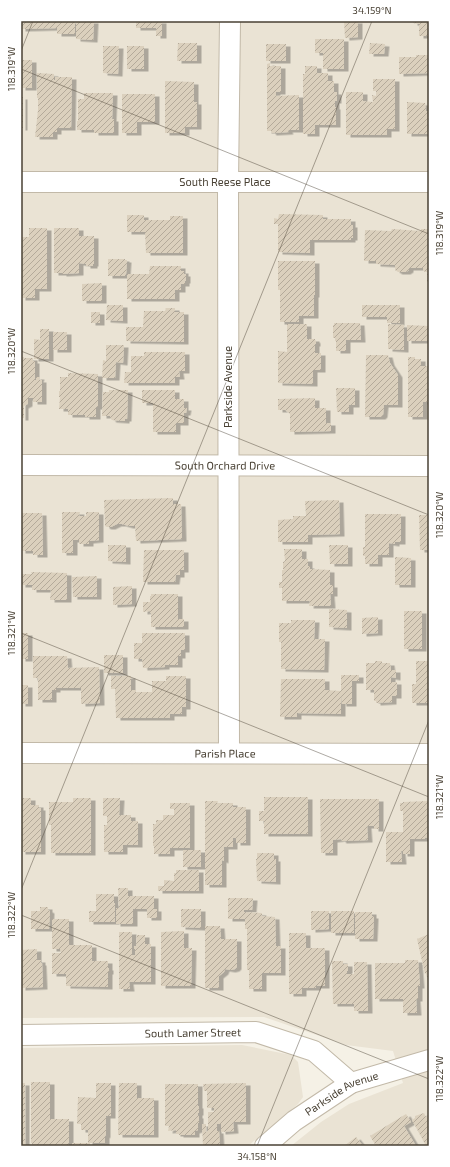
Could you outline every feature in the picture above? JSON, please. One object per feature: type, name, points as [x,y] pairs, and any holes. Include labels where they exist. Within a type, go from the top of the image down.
[{"type":"street","name":"Parkside Avenue","points":[[229,753],[228,182],[230,21]]},
{"type":"street","name":"South Reese Place","points":[[21,182],[429,182]]},
{"type":"street","name":"South Orchard Drive","points":[[21,465],[429,466]]},
{"type":"street","name":"Parish Place","points":[[21,753],[429,754]]},
{"type":"street","name":"South Lamer Street","points":[[21,1035],[256,1032],[314,1051],[351,1083]]},
{"type":"street","name":"Parkside Avenue","points":[[265,1146],[294,1121],[351,1083],[429,1060]]},
{"type":"shaded area","points":[[21,21],[429,21],[429,1146],[291,1146],[321,1122],[349,1104],[403,1083],[393,1051],[346,1045],[264,1017],[21,1018]]},
{"type":"shaded area","points":[[242,1045],[291,1055],[298,1062],[303,1097],[298,1104],[248,1146],[21,1146],[21,1048]]},
{"type":"building","points":[[21,21],[75,21],[75,34],[57,34],[57,28],[21,29]]},
{"type":"building","points":[[76,21],[94,21],[93,40],[76,39]]},
{"type":"building","points":[[136,21],[162,21],[162,36],[156,36],[156,28],[136,28]]},
{"type":"building","points":[[344,21],[358,21],[358,37],[345,38]]},
{"type":"building","points":[[413,21],[428,21],[428,36],[419,36],[419,24],[413,23]]},
{"type":"building","points":[[315,39],[344,39],[344,69],[323,69],[323,53],[315,53]]},
{"type":"building","points":[[178,43],[197,43],[197,61],[177,61]]},
{"type":"building","points":[[370,43],[385,44],[384,54],[369,54]]},
{"type":"building","points":[[266,44],[286,44],[286,61],[266,61]]},
{"type":"building","points":[[103,46],[119,46],[118,74],[103,73]]},
{"type":"building","points":[[127,46],[144,46],[144,69],[127,69]]},
{"type":"building","points":[[416,55],[429,55],[429,73],[399,74],[399,57],[416,57]]},
{"type":"building","points":[[21,60],[32,60],[32,88],[21,88]]},
{"type":"building","points":[[270,63],[270,66],[281,66],[281,92],[276,92],[276,96],[299,95],[299,130],[288,130],[289,132],[272,133],[271,131],[267,131],[267,64]]},
{"type":"building","points":[[305,66],[317,66],[317,73],[328,73],[328,81],[334,81],[334,92],[337,92],[337,101],[335,101],[336,125],[315,125],[315,134],[303,134],[303,74],[305,74]]},
{"type":"building","points":[[37,73],[54,74],[54,80],[55,77],[72,77],[71,128],[57,128],[57,132],[53,132],[53,137],[35,137],[38,110]]},
{"type":"building","points":[[373,79],[395,79],[395,129],[387,129],[387,135],[346,135],[346,92],[363,92],[363,101],[373,102],[372,95],[376,96],[376,91],[373,91]]},
{"type":"building","points":[[165,81],[194,82],[194,102],[197,102],[197,127],[185,127],[185,133],[165,133]]},
{"type":"building","points":[[84,93],[113,93],[112,119],[114,119],[114,133],[94,133],[94,130],[77,130],[78,99],[84,99]]},
{"type":"building","points":[[122,94],[155,94],[155,122],[137,122],[137,133],[122,133]]},
{"type":"building","points":[[21,97],[23,97],[23,128],[21,128]]},
{"type":"building","points":[[407,102],[425,103],[426,111],[429,111],[429,134],[407,134]]},
{"type":"building","points":[[279,214],[323,215],[323,219],[351,219],[351,225],[353,225],[353,238],[351,238],[351,240],[310,240],[310,253],[278,252],[278,224],[274,224],[274,218],[278,219]]},
{"type":"building","points":[[127,215],[144,215],[144,220],[170,220],[170,216],[183,216],[183,253],[146,253],[145,232],[127,232]]},
{"type":"building","points":[[29,228],[47,228],[47,289],[35,289],[35,298],[21,298],[21,237],[29,237]]},
{"type":"building","points":[[54,228],[79,228],[79,236],[94,236],[93,266],[86,266],[86,264],[79,263],[79,273],[54,273]]},
{"type":"building","points":[[392,229],[421,231],[421,229],[429,229],[429,282],[427,282],[427,272],[423,270],[423,268],[409,268],[406,272],[398,272],[395,270],[395,265],[376,264],[376,261],[364,261],[365,230],[391,231]]},
{"type":"building","points":[[108,259],[127,260],[125,276],[108,276]]},
{"type":"building","points":[[278,261],[315,261],[314,316],[299,316],[299,322],[280,322]]},
{"type":"building","points":[[150,266],[181,266],[181,271],[184,271],[184,274],[186,274],[186,281],[185,284],[181,284],[181,290],[175,290],[175,299],[127,299],[127,274],[149,274]]},
{"type":"building","points":[[102,283],[102,301],[82,301],[82,284]]},
{"type":"building","points":[[107,305],[123,305],[123,321],[106,320]]},
{"type":"building","points":[[362,305],[400,305],[400,323],[387,323],[387,317],[362,317]]},
{"type":"building","points":[[166,308],[175,308],[175,312],[184,312],[184,342],[126,341],[126,327],[143,327],[144,311],[165,311]]},
{"type":"building","points":[[91,312],[100,312],[100,323],[91,323]]},
{"type":"building","points":[[334,323],[360,323],[361,340],[346,340],[346,351],[336,351],[336,341],[335,338],[333,338]]},
{"type":"building","points":[[287,324],[307,324],[307,339],[315,339],[316,341],[315,353],[321,353],[321,370],[313,370],[313,384],[278,383],[278,351],[287,352]]},
{"type":"building","points":[[388,324],[404,325],[404,350],[388,349]]},
{"type":"building","points":[[407,325],[428,326],[428,341],[407,341]]},
{"type":"building","points":[[40,329],[49,329],[49,359],[34,359],[34,339],[40,340]]},
{"type":"building","points":[[53,332],[67,332],[67,350],[53,350]]},
{"type":"building","points":[[106,345],[124,345],[123,363],[116,362],[115,378],[102,378],[103,360],[106,361]]},
{"type":"building","points":[[144,352],[185,352],[185,371],[179,371],[180,377],[175,377],[175,383],[124,383],[125,372],[131,372],[131,356],[144,356]]},
{"type":"building","points":[[366,355],[388,355],[390,363],[398,375],[398,405],[384,405],[383,415],[381,417],[365,417]]},
{"type":"building","points":[[21,357],[33,358],[33,361],[35,361],[35,380],[36,377],[40,377],[39,380],[42,380],[42,402],[33,402],[33,398],[28,398],[28,404],[24,406],[24,418],[21,418]]},
{"type":"building","points":[[408,357],[421,359],[421,366],[429,366],[429,402],[423,402],[423,417],[408,417]]},
{"type":"building","points":[[68,373],[98,374],[98,407],[96,407],[96,417],[85,417],[85,415],[68,415],[68,409],[59,409],[60,377],[68,377]]},
{"type":"building","points":[[336,388],[355,388],[355,405],[349,405],[349,412],[337,412]]},
{"type":"building","points":[[109,390],[128,390],[127,419],[125,419],[125,421],[111,420],[112,419],[110,416],[102,416],[103,392],[109,392]]},
{"type":"building","points":[[142,390],[175,390],[175,399],[184,399],[184,408],[187,408],[186,413],[184,413],[184,423],[176,423],[176,432],[153,432],[153,403],[142,403]]},
{"type":"building","points":[[315,398],[315,408],[326,408],[326,423],[331,423],[331,431],[290,432],[290,414],[285,410],[278,410],[278,399]]},
{"type":"building","points":[[173,498],[173,504],[181,504],[182,539],[136,541],[135,526],[117,524],[111,527],[105,526],[104,500]]},
{"type":"building","points":[[339,500],[340,534],[308,535],[308,542],[278,542],[278,520],[293,519],[293,516],[306,516],[305,501]]},
{"type":"building","points":[[62,512],[80,512],[79,516],[86,516],[86,512],[99,512],[99,540],[89,541],[89,544],[79,544],[79,540],[73,540],[73,553],[62,553]]},
{"type":"building","points":[[21,513],[42,513],[43,555],[33,555],[33,551],[21,551]]},
{"type":"building","points":[[365,514],[401,514],[401,542],[395,542],[395,544],[389,543],[389,555],[378,555],[378,564],[365,564],[363,547],[365,547]]},
{"type":"building","points":[[419,515],[429,515],[429,550],[420,550]]},
{"type":"building","points":[[108,545],[126,545],[126,562],[108,561]]},
{"type":"building","points":[[329,545],[348,545],[348,564],[330,564]]},
{"type":"building","points":[[284,549],[302,549],[302,559],[308,559],[308,566],[310,566],[310,569],[330,570],[330,585],[333,585],[333,594],[330,594],[331,606],[309,606],[310,601],[282,601],[282,588],[279,588],[279,582],[282,582],[282,570],[284,570]]},
{"type":"building","points":[[144,550],[184,550],[184,570],[180,570],[180,575],[176,575],[175,582],[143,582]]},
{"type":"building","points":[[395,557],[411,558],[411,585],[395,585]]},
{"type":"building","points":[[31,572],[67,573],[67,600],[50,600],[51,590],[32,590],[32,585],[21,585],[21,574],[32,574]]},
{"type":"building","points":[[97,576],[97,597],[73,597],[72,577]]},
{"type":"building","points":[[132,586],[132,604],[113,605],[113,587]]},
{"type":"building","points":[[151,594],[178,594],[178,619],[184,619],[184,627],[151,627],[151,613],[150,611],[143,612],[143,602],[150,602]]},
{"type":"building","points":[[329,609],[347,610],[347,628],[329,627]]},
{"type":"building","points":[[404,611],[422,611],[422,649],[404,649]]},
{"type":"building","points":[[378,617],[378,633],[362,634],[362,618]]},
{"type":"building","points":[[291,620],[315,620],[314,639],[325,639],[324,670],[281,669],[279,623],[291,623]]},
{"type":"building","points":[[21,633],[28,633],[28,659],[21,659]]},
{"type":"building","points":[[142,633],[185,633],[185,650],[181,650],[181,656],[178,656],[178,665],[143,668],[142,659],[134,659],[134,643],[142,643]]},
{"type":"building","points":[[104,655],[123,655],[123,673],[104,673]]},
{"type":"building","points":[[33,656],[67,656],[68,668],[99,667],[100,703],[81,704],[81,688],[56,688],[56,690],[52,690],[52,700],[38,700],[38,678],[33,678]]},
{"type":"building","points":[[375,661],[390,663],[391,670],[396,670],[396,678],[391,677],[391,682],[397,682],[397,696],[392,696],[392,702],[376,703],[376,701],[374,701],[374,690],[366,690],[366,663],[375,663]]},
{"type":"building","points":[[416,661],[429,661],[429,703],[412,703],[412,684],[416,684]]},
{"type":"building","points":[[341,675],[359,675],[359,681],[352,681],[352,704],[342,704],[341,695],[341,714],[297,713],[297,717],[280,717],[281,679],[325,679],[325,690],[341,691]]},
{"type":"building","points":[[111,676],[131,676],[131,690],[136,690],[136,692],[152,692],[152,681],[166,681],[166,676],[186,676],[186,707],[182,707],[182,714],[170,714],[170,718],[116,718],[115,689],[111,689]]},
{"type":"building","points":[[21,685],[28,685],[28,704],[21,704]]},
{"type":"building","points":[[264,797],[308,797],[308,834],[264,834],[264,821],[259,821],[259,811],[264,811]]},
{"type":"building","points":[[21,798],[31,798],[31,805],[39,805],[39,808],[41,808],[41,852],[21,852]]},
{"type":"building","points":[[73,798],[91,798],[91,853],[51,853],[49,802],[73,802]]},
{"type":"building","points":[[103,798],[120,798],[119,815],[131,815],[131,821],[138,821],[138,845],[123,845],[123,852],[104,852],[104,825],[107,825],[107,816],[103,816]]},
{"type":"building","points":[[320,799],[379,799],[379,829],[374,829],[374,826],[367,826],[368,840],[333,840],[333,853],[321,853]]},
{"type":"building","points":[[205,801],[233,803],[233,807],[246,807],[246,843],[236,843],[236,838],[233,838],[233,847],[224,847],[224,861],[222,860],[222,885],[205,885]]},
{"type":"building","points":[[429,801],[429,837],[425,839],[410,839],[410,854],[403,854],[403,851],[401,851],[402,862],[386,862],[386,832],[403,832],[403,811],[400,811],[400,803]]},
{"type":"building","points":[[170,803],[190,803],[190,848],[170,848],[170,854],[154,854],[153,824],[156,824],[156,820],[163,820],[163,815],[174,815],[174,809],[170,809]]},
{"type":"building","points":[[183,850],[201,850],[201,867],[183,867]]},
{"type":"building","points":[[257,853],[274,853],[274,859],[276,859],[276,882],[257,881]]},
{"type":"building","points":[[176,870],[199,870],[199,891],[158,891],[158,886],[164,886],[164,880],[174,881],[174,873],[176,873]]},
{"type":"building","points":[[118,888],[128,888],[128,896],[154,896],[154,909],[157,909],[157,918],[147,918],[147,909],[133,909],[133,924],[116,924],[116,908],[119,908]]},
{"type":"building","points":[[96,894],[114,894],[115,922],[89,922],[89,911],[96,911]]},
{"type":"building","points":[[228,898],[253,898],[252,910],[244,910],[244,912],[262,913],[262,916],[275,917],[276,946],[281,946],[281,973],[262,973],[262,989],[249,989],[249,970],[247,970],[247,929],[245,929],[245,919],[228,919]]},
{"type":"building","points":[[40,907],[48,907],[48,910],[50,911],[49,929],[31,929],[31,911],[40,911]]},
{"type":"building","points":[[181,909],[201,909],[201,928],[181,927]]},
{"type":"building","points":[[311,911],[329,911],[329,929],[311,930]]},
{"type":"building","points":[[331,911],[354,911],[354,933],[331,933]]},
{"type":"building","points":[[355,912],[372,912],[372,916],[374,916],[373,939],[355,939]]},
{"type":"building","points":[[52,919],[69,919],[69,945],[92,945],[92,961],[108,961],[108,987],[66,986],[66,974],[52,974],[52,953],[61,953],[60,949],[52,949]]},
{"type":"building","points":[[205,926],[220,926],[221,939],[237,939],[237,967],[231,970],[225,969],[219,976],[219,988],[205,988]]},
{"type":"building","points":[[184,931],[184,948],[192,948],[191,986],[161,986],[161,932]]},
{"type":"building","points":[[119,932],[132,932],[132,955],[135,955],[134,946],[136,946],[137,935],[145,935],[145,944],[151,944],[151,982],[129,982],[130,989],[119,989]]},
{"type":"building","points":[[289,933],[306,933],[306,948],[325,948],[325,986],[316,986],[316,988],[302,988],[302,994],[289,994]]},
{"type":"building","points":[[429,934],[429,982],[428,982],[417,939]]},
{"type":"building","points":[[37,949],[37,960],[41,960],[42,963],[43,987],[21,988],[21,950]]},
{"type":"building","points":[[405,960],[418,960],[420,986],[418,986],[418,999],[416,999],[417,1013],[403,1013],[403,999],[375,999],[375,963],[405,963]]},
{"type":"building","points":[[332,961],[343,961],[343,964],[348,964],[347,974],[354,974],[354,962],[367,962],[368,1011],[354,1011],[354,1004],[333,1004]]},
{"type":"building","points":[[31,1082],[50,1082],[50,1119],[69,1119],[69,1146],[32,1146]]},
{"type":"building","points":[[21,1083],[25,1083],[25,1146],[21,1146]]},
{"type":"building","points":[[96,1083],[111,1083],[111,1116],[106,1116],[105,1143],[90,1143],[90,1146],[72,1146],[72,1143],[88,1143],[88,1130],[81,1130],[81,1124],[77,1124],[78,1097],[96,1098]]},
{"type":"building","points":[[119,1083],[137,1083],[137,1098],[154,1098],[154,1135],[118,1135]]},
{"type":"building","points":[[246,1083],[246,1122],[233,1122],[234,1131],[221,1132],[221,1124],[217,1124],[220,1146],[203,1146],[202,1124],[206,1124],[206,1132],[208,1131],[208,1112],[214,1112],[214,1108],[207,1108],[207,1091],[204,1091],[203,1084]]},
{"type":"building","points":[[165,1084],[198,1084],[199,1123],[198,1130],[195,1131],[195,1135],[179,1135],[176,1134],[176,1130],[168,1131],[169,1126],[165,1126]]},
{"type":"building","points":[[424,1113],[426,1117],[429,1116],[429,1146],[426,1146],[412,1120],[415,1116]]},
{"type":"building","points":[[406,1114],[411,1122],[404,1126],[416,1146],[376,1146],[370,1136]]},
{"type":"building","points":[[356,1137],[363,1146],[344,1146]]}]
